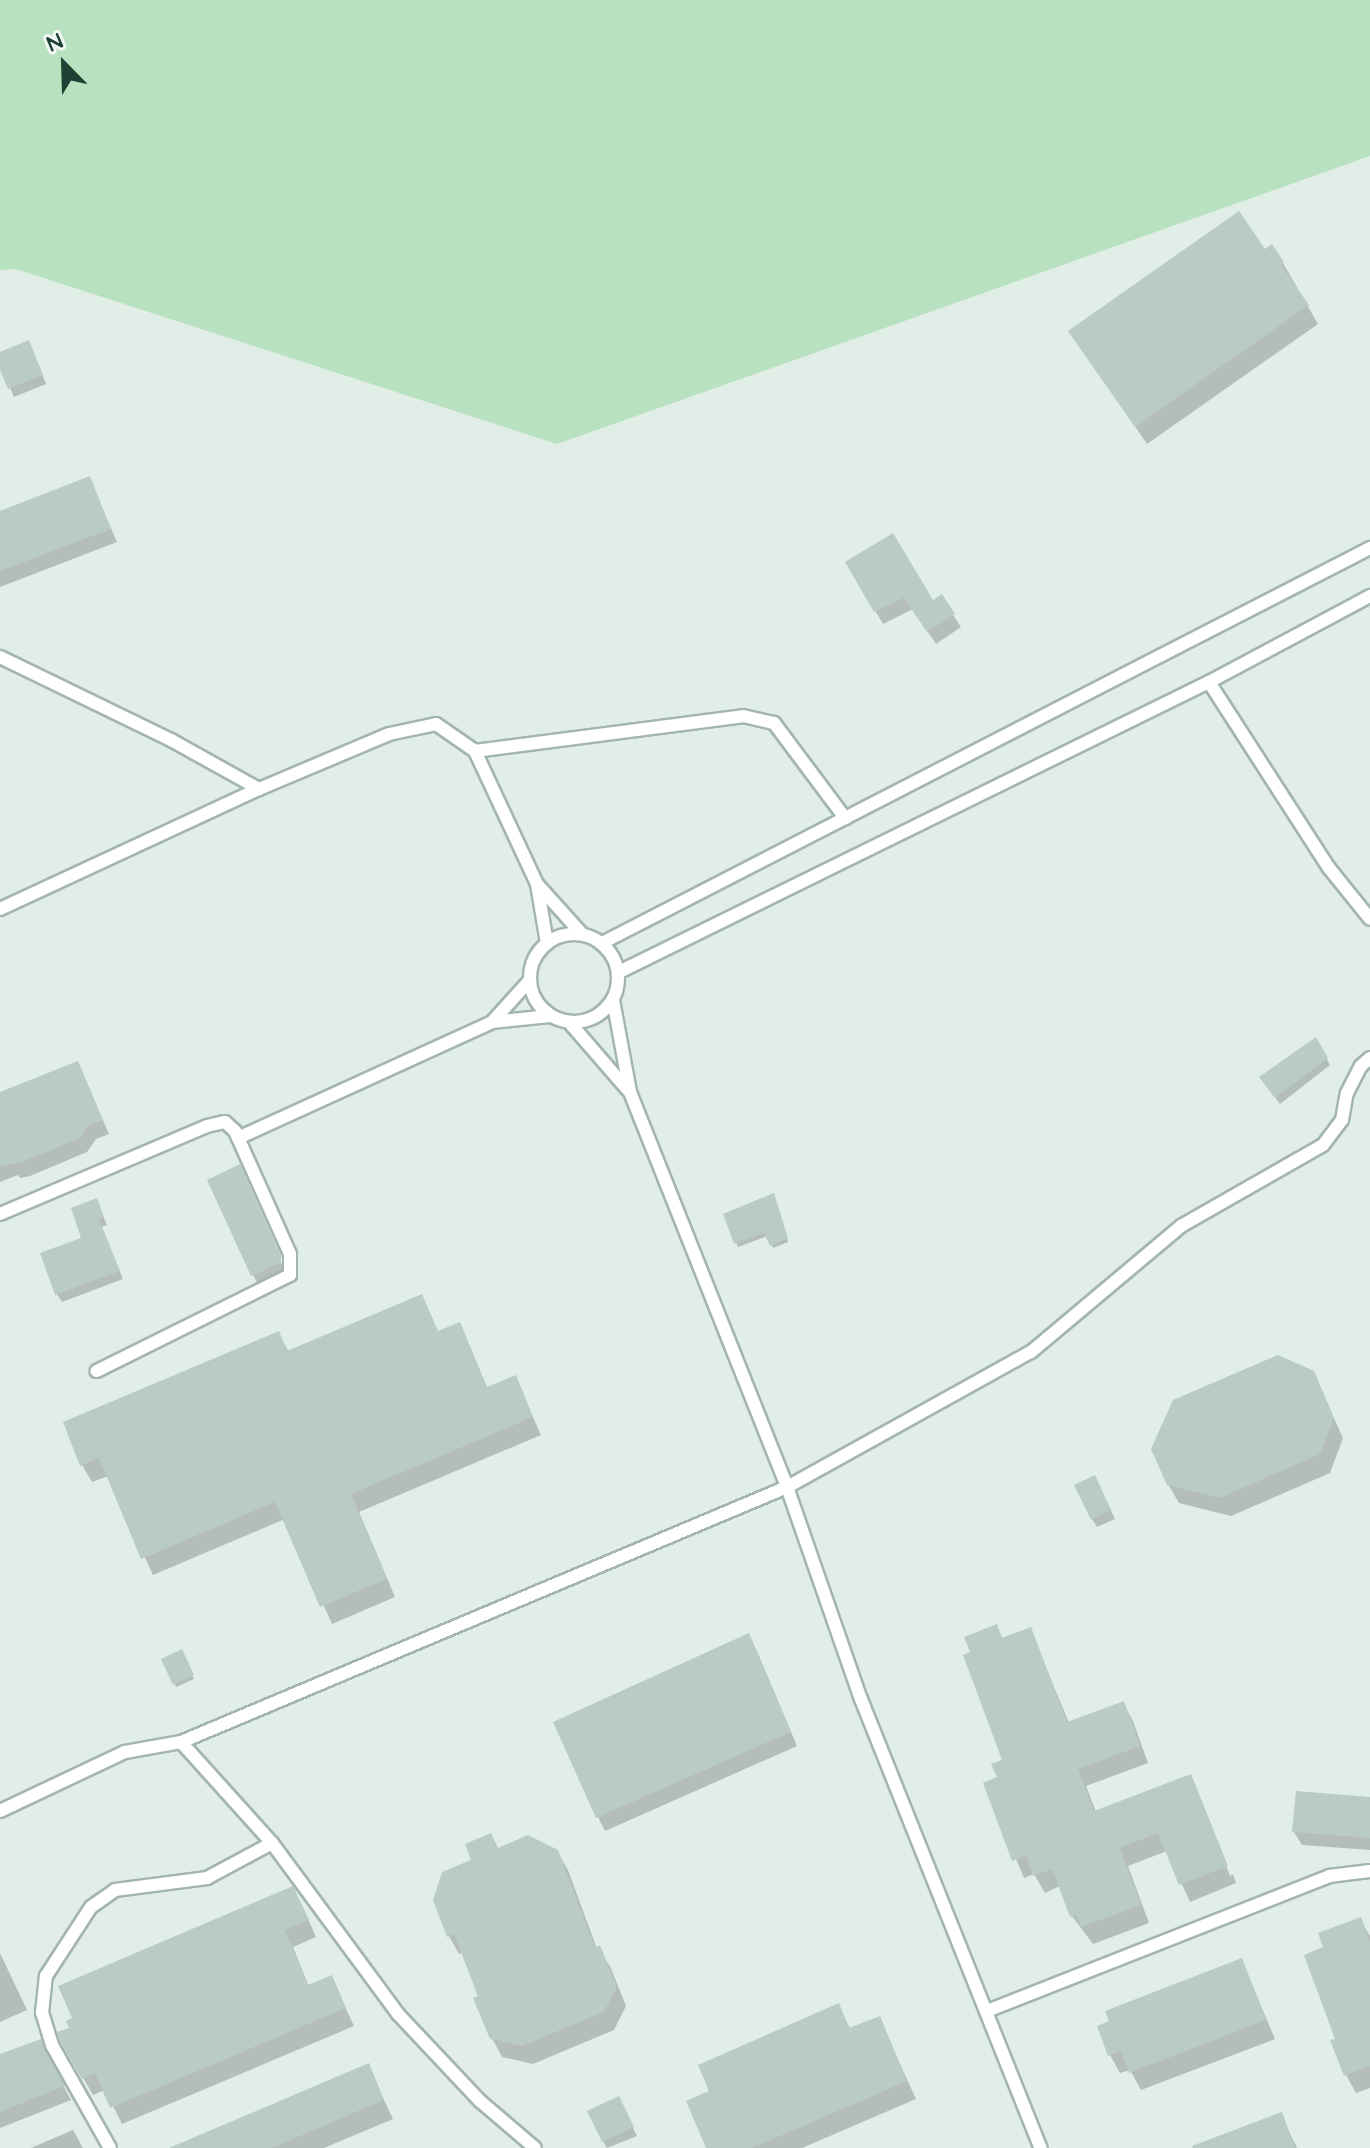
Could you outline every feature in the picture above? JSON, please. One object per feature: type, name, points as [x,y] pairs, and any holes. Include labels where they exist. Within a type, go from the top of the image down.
[{"type":"lane","points":[[602,943],[1370,548]]},
{"type":"lane","points":[[619,972],[1209,682],[1370,596]]},
{"type":"lane","points":[[0,657],[171,740],[259,789]]},
{"type":"lane","points":[[1209,682],[1329,868],[1370,919]]},
{"type":"lane","points":[[475,751],[743,716],[774,723],[845,818]]},
{"type":"lane","points":[[0,909],[259,789],[389,734],[436,724],[475,751],[537,884],[547,943]]},
{"type":"lane","points":[[537,884],[582,934],[602,943],[616,961],[619,972],[613,1000],[630,1092],[787,1487],[861,1699],[1041,2148]]},
{"type":"lane","points":[[550,1016],[532,995],[529,981],[531,966],[547,943],[563,935],[582,934]]},
{"type":"lane","points":[[492,1022],[529,981]]},
{"type":"lane","points":[[238,1138],[492,1022],[550,1016],[569,1022],[594,1017],[613,1000]]},
{"type":"lane","points":[[569,1022],[630,1092]]},
{"type":"lane","points":[[0,1811],[125,1752],[181,1742],[787,1487],[1031,1352],[1181,1226],[1323,1145],[1342,1120],[1347,1093],[1361,1066],[1370,1058]]},
{"type":"lane","points":[[0,1214],[207,1126],[225,1122],[238,1138],[290,1254],[290,1275],[97,1371]]},
{"type":"lane","points":[[181,1742],[272,1843],[398,2014],[480,2101],[535,2148]]},
{"type":"lane","points":[[110,2148],[52,2045],[42,2013],[46,1976],[91,1907],[115,1890],[207,1878],[272,1843]]},
{"type":"lane","points":[[987,2011],[1329,1876],[1370,1871]]},
{"type":"green space","points":[[0,0],[1370,0],[1370,156],[557,444],[16,269],[0,270]]},
{"type":"building","points":[[1239,211],[1265,249],[1272,244],[1284,262],[1281,265],[1309,305],[1135,427],[1068,331]]},
{"type":"building","points":[[29,340],[43,375],[8,389],[0,370],[0,352]]},
{"type":"building","points":[[90,476],[111,529],[0,571],[0,511]]},
{"type":"building","points":[[893,533],[933,600],[942,594],[955,614],[927,632],[904,598],[874,612],[845,562]]},
{"type":"building","points":[[1316,1037],[1328,1058],[1275,1098],[1259,1077]]},
{"type":"building","points":[[78,1061],[103,1120],[88,1126],[80,1138],[22,1162],[0,1166],[0,1092]]},
{"type":"building","points":[[240,1164],[281,1256],[281,1263],[251,1276],[207,1180]]},
{"type":"building","points":[[774,1193],[788,1238],[770,1246],[764,1233],[734,1244],[723,1214]]},
{"type":"building","points":[[97,1198],[104,1217],[99,1219],[120,1271],[55,1295],[40,1253],[81,1238],[71,1208]]},
{"type":"building","points":[[422,1294],[438,1331],[460,1322],[487,1387],[516,1375],[533,1417],[351,1494],[387,1579],[320,1607],[275,1502],[141,1559],[99,1458],[80,1466],[63,1422],[279,1331],[287,1351]]},
{"type":"building","points":[[1278,1355],[1314,1371],[1334,1418],[1320,1454],[1220,1498],[1167,1485],[1151,1449],[1173,1400]]},
{"type":"building","points":[[1095,1475],[1111,1510],[1091,1520],[1074,1485]]},
{"type":"building","points":[[997,1624],[1002,1638],[1031,1627],[1067,1722],[1124,1701],[1140,1746],[1078,1769],[1094,1811],[1191,1774],[1228,1866],[1179,1885],[1158,1833],[1120,1848],[1141,1905],[1081,1927],[1076,1915],[1070,1917],[1052,1869],[1033,1876],[1026,1856],[1012,1861],[983,1783],[997,1777],[991,1764],[1002,1760],[963,1655],[970,1652],[964,1637]]},
{"type":"building","points":[[749,1633],[791,1732],[596,1818],[553,1722]]},
{"type":"building","points":[[182,1649],[194,1675],[173,1685],[161,1659]]},
{"type":"building","points":[[1296,1791],[1370,1797],[1370,1838],[1292,1832]]},
{"type":"building","points":[[491,1833],[498,1848],[528,1835],[558,1850],[595,1948],[600,1945],[617,1987],[604,2012],[522,2046],[490,2039],[473,1998],[478,1996],[454,1934],[447,1937],[433,1900],[442,1872],[471,1860],[465,1844]]},
{"type":"building","points":[[293,1886],[309,1920],[285,1930],[308,1985],[332,1975],[346,2008],[110,2108],[95,2073],[82,2079],[60,2041],[57,2032],[69,2028],[66,2021],[72,2018],[58,1986]]},
{"type":"building","points":[[1361,1917],[1370,1941],[1370,2066],[1344,2076],[1330,2040],[1335,2039],[1304,1955],[1323,1947],[1318,1933]]},
{"type":"building","points":[[1242,1958],[1266,2020],[1129,2073],[1121,2051],[1108,2056],[1097,2026],[1109,2021],[1105,2011]]},
{"type":"building","points":[[839,2003],[849,2028],[880,2016],[907,2081],[752,2148],[706,2148],[686,2101],[709,2091],[698,2065]]},
{"type":"building","points":[[41,2039],[65,2086],[0,2112],[0,2054]]},
{"type":"building","points":[[369,2063],[384,2100],[272,2148],[169,2148]]},
{"type":"building","points":[[619,2096],[634,2127],[602,2142],[587,2111]]},
{"type":"building","points":[[1282,2112],[1295,2148],[1192,2146]]}]
